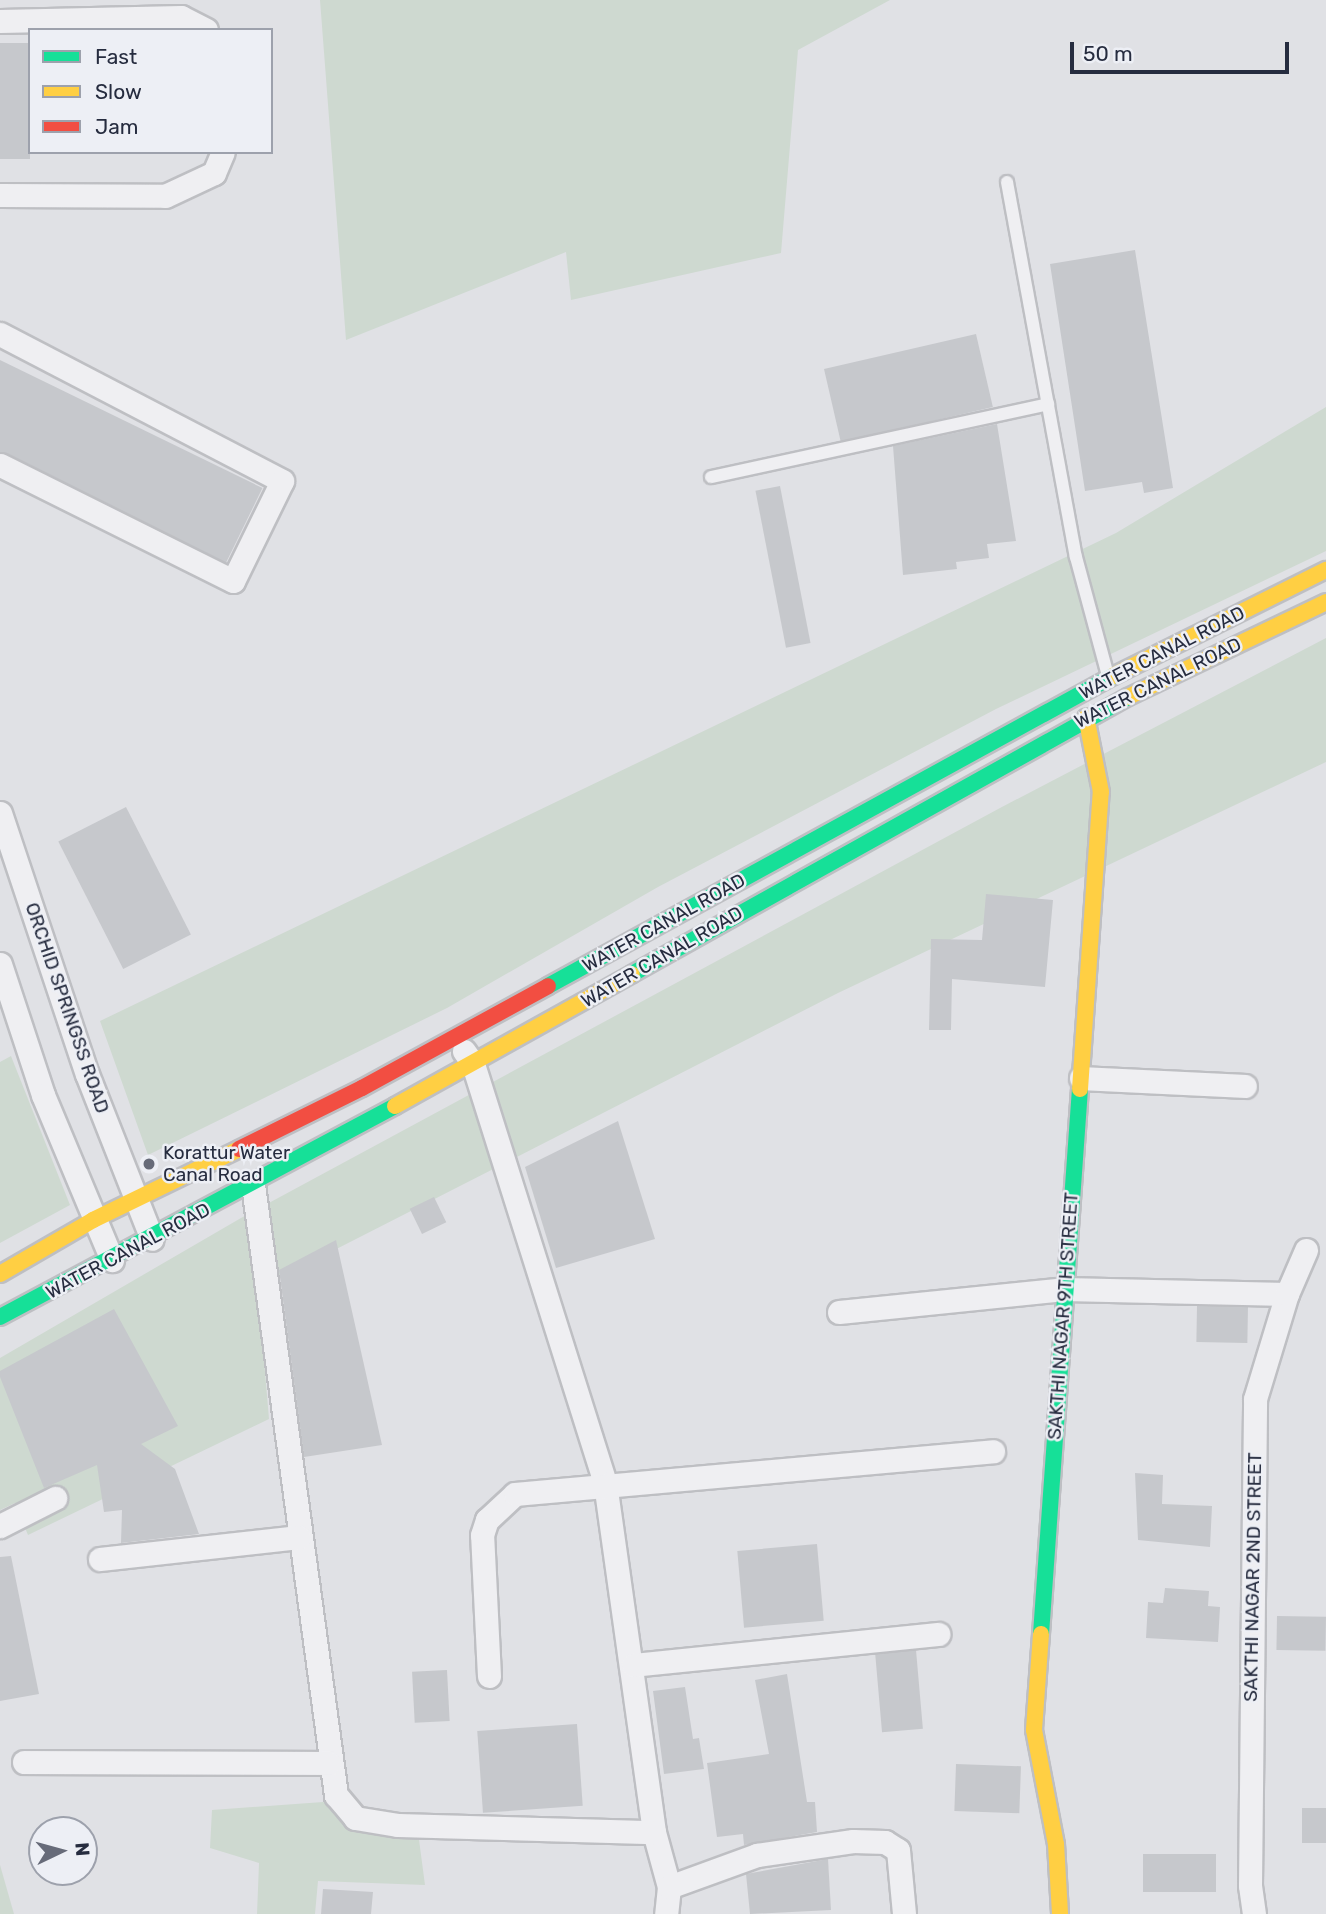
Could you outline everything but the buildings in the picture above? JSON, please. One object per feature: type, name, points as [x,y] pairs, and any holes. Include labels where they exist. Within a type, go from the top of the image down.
[{"type":"main road","name":"WATER CANAL ROAD","points":[[0,1274],[93,1220],[138,1200],[455,1037],[1109,679],[1326,570]]},
{"type":"main road","name":"WATER CANAL ROAD","points":[[0,1317],[253,1185],[473,1064],[1086,717],[1326,602]]},
{"type":"main road","name":"SAKTHI NAGAR 9TH STREET","points":[[1060,1914],[1056,1844],[1034,1730],[1101,792],[1086,717]]},
{"type":"street","points":[[0,21],[181,17],[202,28]]},
{"type":"street","points":[[0,195],[165,196],[214,173],[222,154]]},
{"type":"street","points":[[0,334],[282,481],[233,581],[0,464]]},
{"type":"street","name":"ORCHID SPRINGSS ROAD","points":[[0,813],[87,1074],[152,1239]]},
{"type":"street","points":[[0,964],[43,1095],[112,1260]]},
{"type":"street","points":[[455,1037],[473,1064],[605,1483],[633,1665],[654,1832],[669,1887],[666,1914]]},
{"type":"street","points":[[1080,1078],[1245,1086]]},
{"type":"street","points":[[253,1185],[329,1763],[336,1795],[355,1818],[398,1825],[654,1832]]},
{"type":"street","name":"SAKTHI NAGAR 2ND STREET","points":[[1254,1914],[1250,1871],[1255,1399],[1287,1294],[1306,1250]]},
{"type":"street","points":[[839,1312],[1064,1289],[1287,1294]]},
{"type":"street","points":[[489,1676],[482,1535],[487,1520],[515,1494],[605,1483],[993,1451]]},
{"type":"street","points":[[0,1526],[55,1498]]},
{"type":"street","points":[[100,1559],[299,1537]]},
{"type":"street","points":[[633,1665],[938,1634]]},
{"type":"street","points":[[24,1762],[329,1763]]},
{"type":"street","points":[[669,1887],[757,1854],[853,1841],[885,1842],[898,1850],[904,1914]]},
{"type":"lane","points":[[1007,183],[1076,557],[1109,679]]},
{"type":"lane","points":[[711,478],[1048,404]]},
{"type":"shaded area","points":[[320,0],[890,0],[798,50],[781,253],[571,300],[566,252],[346,340]]},
{"type":"shaded area","points":[[1326,407],[1326,551],[996,709],[658,887],[447,1008],[148,1155],[100,1021],[1116,533]]},
{"type":"shaded area","points":[[1326,638],[1326,762],[838,993],[258,1289],[269,1419],[28,1535],[15,1503],[0,1510],[0,1358],[241,1218],[1000,808]]},
{"type":"shaded area","points":[[11,1056],[70,1205],[0,1243],[0,1062]]},
{"type":"shaded area","points":[[323,1802],[416,1817],[425,1885],[318,1881],[315,1914],[257,1914],[259,1863],[210,1848],[212,1810]]},
{"type":"shaded area","points":[[0,1865],[14,1914],[0,1914]]},
{"type":"traffic: fast","points":[[548,986],[1113,676]]},
{"type":"traffic: fast","points":[[632,974],[1128,697]]},
{"type":"traffic: fast","points":[[1041,1634],[1080,1089]]},
{"type":"traffic: fast","points":[[0,1317],[395,1106]]},
{"type":"traffic: slow","points":[[1113,676],[1326,570]]},
{"type":"traffic: slow","points":[[1128,697],[1326,602]]},
{"type":"traffic: slow","points":[[1080,1089],[1101,792],[1086,717]]},
{"type":"traffic: slow","points":[[395,1106],[632,974]]},
{"type":"traffic: slow","points":[[0,1274],[93,1220],[239,1149]]},
{"type":"traffic: slow","points":[[1041,1634],[1034,1730],[1056,1844],[1060,1914]]},
{"type":"traffic: jam","points":[[239,1149],[362,1088],[548,986]]},
{"type":"place","name":"Korattur Water Canal Road","points":[[149,1164]]}]
